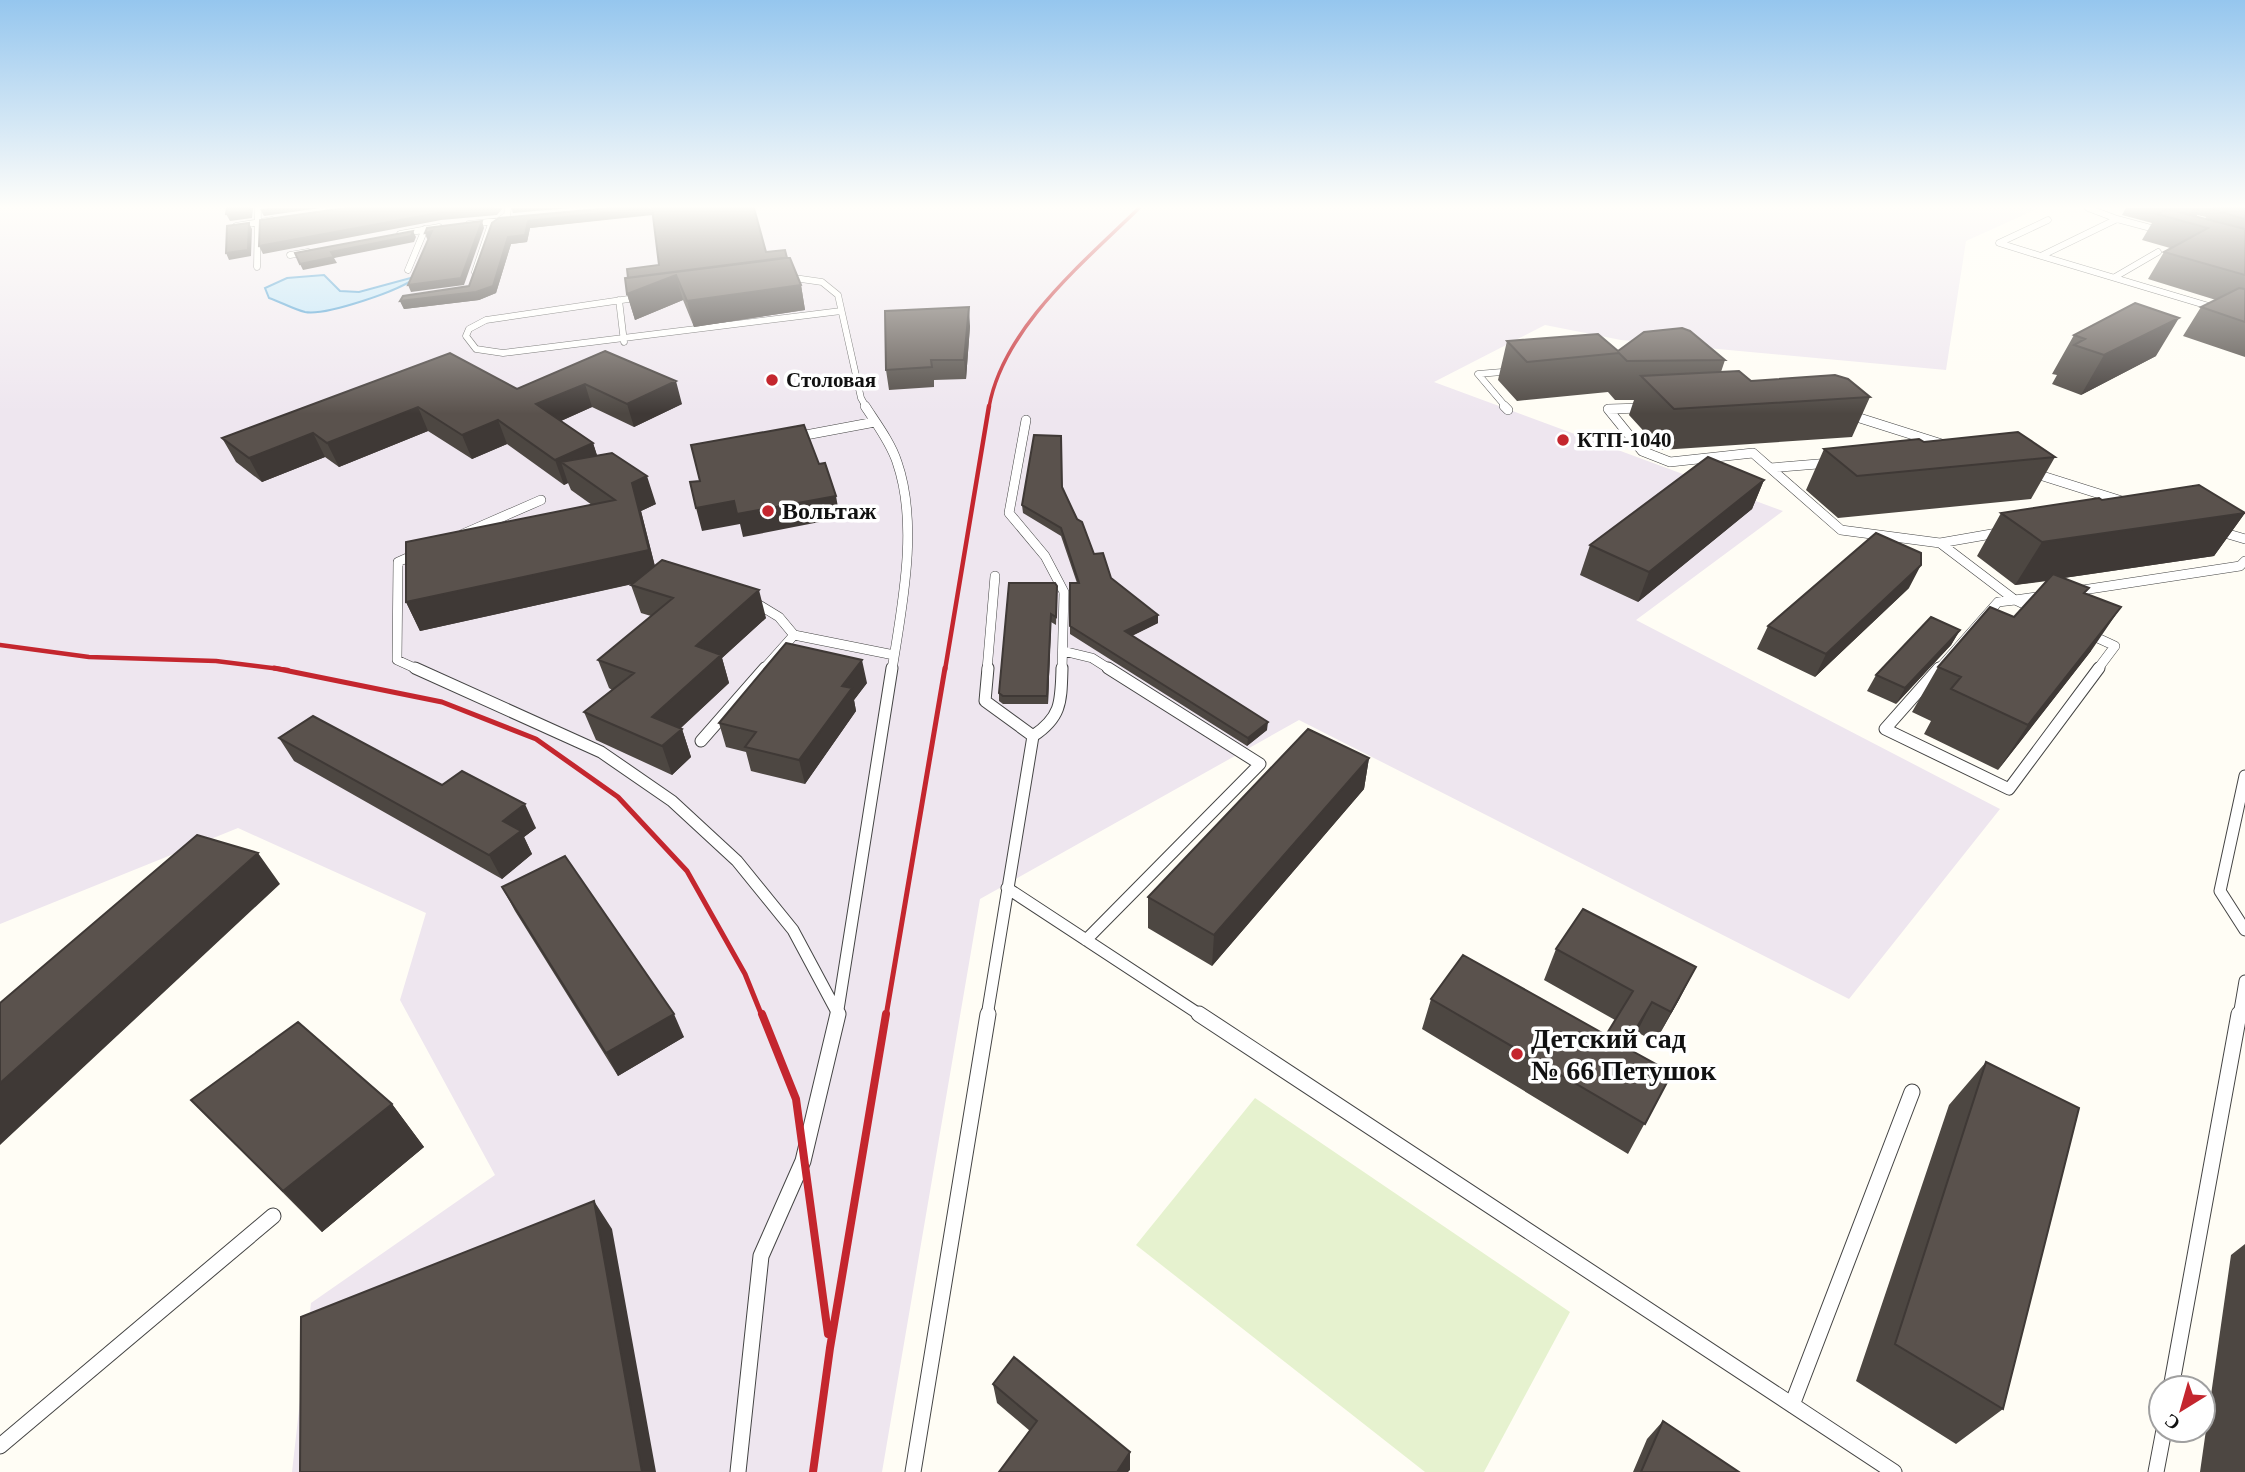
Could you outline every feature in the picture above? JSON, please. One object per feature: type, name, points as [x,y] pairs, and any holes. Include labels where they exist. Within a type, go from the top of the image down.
[{"type":"lane","points":[[2115,277],[2245,317]]},
{"type":"lane","points":[[738,1472],[761,1256],[803,1161],[838,1014],[906,579],[906,496],[897,460],[861,398],[838,295],[832,286],[813,279],[774,279]]},
{"type":"lane","points":[[658,295],[501,316],[478,323],[466,336],[474,351],[486,353],[624,342],[841,311]]},
{"type":"lane","points":[[619,300],[624,342]]},
{"type":"lane","points":[[1508,410],[1478,374],[1518,371],[1517,363]]},
{"type":"lane","points":[[1649,408],[1608,409],[1642,451],[1670,462],[1753,453],[1841,530],[1940,542],[2007,531]]},
{"type":"lane","points":[[1838,411],[1956,451],[1942,454]]},
{"type":"lane","points":[[913,1472],[1033,736],[1050,726],[1061,704],[1064,592],[1045,556],[1009,513],[1026,420]]},
{"type":"lane","points":[[782,439],[875,422]]},
{"type":"lane","points":[[1770,468],[1836,463]]},
{"type":"lane","points":[[2018,468],[2129,507],[2115,512]]},
{"type":"lane","points":[[446,541],[541,500]]},
{"type":"lane","points":[[2207,527],[2245,539]]},
{"type":"lane","points":[[1940,542],[2015,600],[2115,646],[2009,789],[1885,729],[1998,602],[2015,600],[2054,594]]},
{"type":"lane","points":[[422,552],[398,562],[397,660],[601,752],[672,801],[737,861],[793,930],[838,1014]]},
{"type":"lane","points":[[2068,592],[2240,566],[2245,561]]},
{"type":"lane","points":[[995,576],[985,701],[1033,736]]},
{"type":"lane","points":[[734,594],[758,603],[779,617],[794,635],[894,655]]},
{"type":"lane","points":[[701,741],[794,635]]},
{"type":"lane","points":[[1063,651],[1092,658],[1261,764],[1086,940]]},
{"type":"lane","points":[[2245,776],[2220,891],[2245,930]]},
{"type":"lane","points":[[1007,888],[1894,1472]]},
{"type":"lane","points":[[2174,1374],[2245,981]]},
{"type":"lane","points":[[1792,1405],[1912,1091]]},
{"type":"lane","points":[[0,1446],[273,1216]]},
{"type":"lane","points":[[2156,1472],[2161,1444]]},
{"type":"shaded area","points":[[0,277],[1960,277],[1946,370],[1621,340],[1545,325],[1434,382],[1783,511],[1636,620],[2000,809],[1849,999],[1299,720],[980,899],[882,1472],[292,1472],[311,1303],[495,1175],[400,1000],[426,913],[238,828],[0,924]]},
{"type":"green space","points":[[1255,1098],[1570,1312],[1484,1472],[1425,1472],[1136,1245]]},
{"type":"water","points":[[326,277],[340,291],[359,292],[417,277],[381,295],[315,312],[300,311],[269,298],[265,288],[287,278]]},
{"type":"building","points":[[412,277],[461,277],[461,278],[408,285]]},
{"type":"building","points":[[472,277],[496,277],[493,286],[476,292],[400,301],[403,296],[469,286]]},
{"type":"building","points":[[635,277],[672,277],[627,294],[625,278]]},
{"type":"building","points":[[677,277],[798,277],[801,285],[687,301]]},
{"type":"building","points":[[2239,288],[2245,289],[2245,322],[2201,307]]},
{"type":"building","points":[[2135,303],[2179,318],[2104,355],[2074,345],[2085,339],[2074,335]]},
{"type":"building","points":[[969,307],[964,360],[931,360],[932,367],[886,370],[885,311]]},
{"type":"building","points":[[1682,328],[1690,331],[1725,360],[1627,361],[1619,353],[1527,362],[1507,341],[1598,334],[1618,351],[1644,332]]},
{"type":"building","points":[[605,351],[676,381],[627,404],[585,384],[536,404],[593,443],[555,460],[498,420],[462,435],[418,407],[327,443],[313,433],[249,458],[222,438],[450,353],[517,389]]},
{"type":"building","points":[[1739,371],[1751,381],[1835,375],[1848,379],[1870,397],[1674,409],[1641,376]]},
{"type":"building","points":[[804,425],[819,464],[825,463],[836,496],[737,514],[734,501],[696,508],[690,482],[700,481],[691,445]]},
{"type":"building","points":[[2018,432],[2055,457],[1857,476],[1824,449],[1919,439],[1924,442]]},
{"type":"building","points":[[1034,435],[1061,436],[1062,487],[1077,519],[1082,522],[1094,554],[1103,553],[1111,578],[1158,615],[1125,631],[1268,722],[1248,738],[1070,626],[1070,583],[1079,583],[1061,528],[1022,505]]},
{"type":"building","points":[[612,453],[647,476],[632,483],[649,550],[406,602],[406,542],[615,500],[561,462]]},
{"type":"building","points":[[1708,457],[1764,480],[1649,572],[1590,545]]},
{"type":"building","points":[[2199,485],[2245,513],[2042,542],[2001,513],[2099,498],[2102,500]]},
{"type":"building","points":[[1876,533],[1921,553],[1921,565],[1826,654],[1768,626]]},
{"type":"building","points":[[662,560],[759,590],[696,646],[721,655],[652,717],[682,729],[662,746],[584,712],[634,673],[598,660],[673,598],[631,585]]},
{"type":"building","points":[[2053,574],[2089,588],[2084,593],[2121,607],[2028,725],[1951,689],[1961,677],[1938,667],[1990,607],[2014,617]]},
{"type":"building","points":[[1009,583],[1055,583],[1057,586],[1056,617],[1051,614],[1047,696],[1003,696],[999,693]]},
{"type":"building","points":[[1931,617],[1960,630],[1905,688],[1876,675]]},
{"type":"building","points":[[786,643],[862,660],[842,686],[852,688],[799,760],[745,747],[756,732],[719,723]]},
{"type":"building","points":[[313,716],[442,785],[462,771],[525,804],[503,821],[521,831],[489,855],[279,738]]},
{"type":"building","points":[[1308,729],[1369,758],[1214,935],[1148,897]]},
{"type":"building","points":[[197,835],[258,853],[0,1083],[0,1003]]},
{"type":"building","points":[[565,856],[674,1014],[606,1053],[502,887]]},
{"type":"building","points":[[1583,909],[1696,967],[1671,1012],[1652,1002],[1625,1047],[1672,1073],[1645,1124],[1431,999],[1463,955],[1606,1035],[1633,991],[1556,949]]},
{"type":"building","points":[[298,1022],[392,1104],[283,1191],[191,1100]]},
{"type":"building","points":[[1986,1062],[2079,1108],[2003,1409],[1895,1344]]},
{"type":"building","points":[[594,1201],[642,1472],[300,1472],[301,1317]]},
{"type":"building","points":[[1014,1357],[1130,1452],[1117,1472],[999,1472],[1037,1421],[993,1384]]},
{"type":"building","points":[[1663,1421],[1739,1472],[1641,1472]]},
{"type":"railway","points":[[989,407],[997,378],[1011,350],[1028,324],[1069,277]]},
{"type":"railway","points":[[945,670],[989,406]]},
{"type":"railway","points":[[0,645],[89,657],[216,661],[277,669]]},
{"type":"railway","points":[[886,1016],[945,668]]},
{"type":"railway","points":[[277,669],[288,670]]},
{"type":"railway","points":[[277,669],[442,702],[536,739],[618,797],[687,871],[745,974],[762,1016]]},
{"type":"railway","points":[[762,1014],[796,1099],[828,1334]]},
{"type":"railway","points":[[813,1472],[830,1348],[886,1014]]},
{"type":"place","name":"Столовая","points":[[772,380]]},
{"type":"place","name":"КТП-1040","points":[[1563,440]]},
{"type":"place","name":"Вольтаж","points":[[768,511]]},
{"type":"place","name":"Детский сад № 66 Петушок","points":[[1517,1054]]}]
